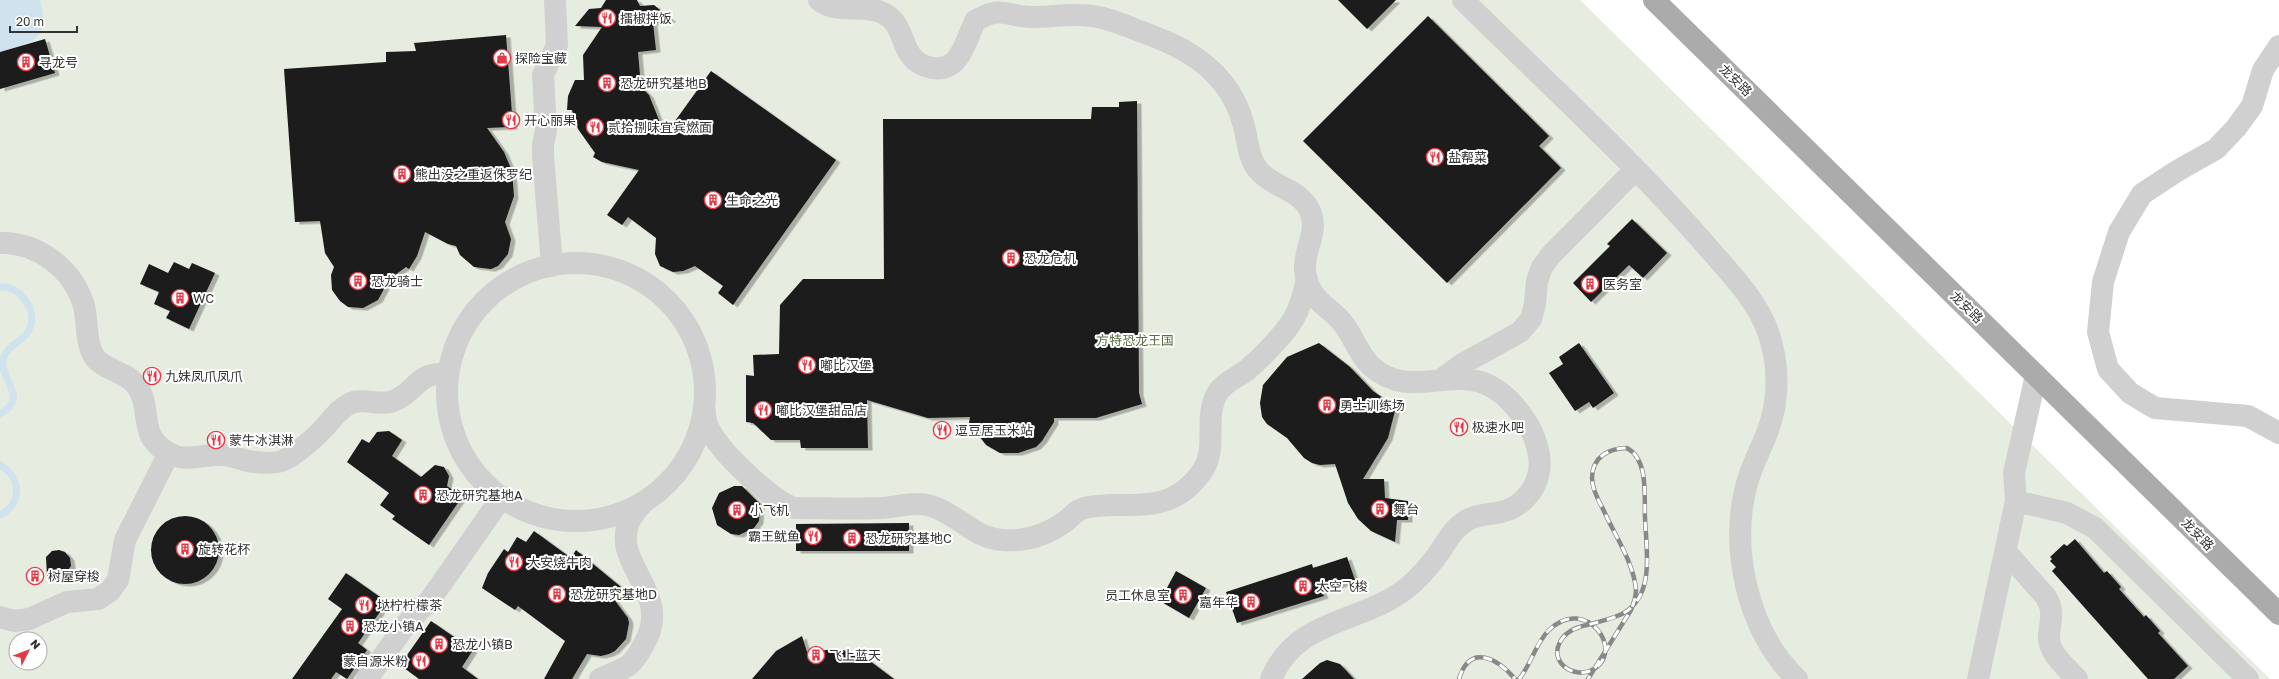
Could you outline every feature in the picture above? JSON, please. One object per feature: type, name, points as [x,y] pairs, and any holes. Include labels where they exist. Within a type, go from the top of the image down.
[{"type":"main road","name":"龙安路","points":[[1654,0],[2279,614]]},
{"type":"lane","points":[[552,266],[543,150],[546,130],[543,75],[557,45],[555,0]]},
{"type":"lane","points":[[704,406],[698,433],[682,465],[669,481],[644,501],[616,515],[595,520],[574,521],[552,519],[532,514],[502,497],[480,478],[467,461],[457,442],[447,401],[448,374],[458,338],[469,320],[482,304],[498,289],[516,278],[552,266],[577,263],[619,271],[638,280],[661,297],[685,324],[701,363],[704,384],[705,420],[717,442],[765,489],[782,503],[794,508],[883,508],[901,505],[930,505],[944,511],[971,530],[988,537],[1002,540],[1020,540],[1051,531],[1079,510],[1095,506],[1153,505],[1169,501],[1184,491],[1204,469],[1210,450],[1213,401],[1220,390],[1262,357],[1294,318],[1303,296],[1307,279],[1306,256],[1314,232],[1309,208],[1302,198],[1272,182],[1260,172],[1252,161],[1244,127],[1231,95],[1222,81],[1208,68],[1176,44],[1106,18],[1077,15],[1023,16],[1011,12],[1000,11],[986,14],[975,21],[967,44],[960,57],[950,65],[936,68],[917,62],[909,53],[896,24],[885,13],[858,7],[842,8],[831,6],[819,0]]},
{"type":"lane","points":[[1474,4],[1669,203],[1742,288],[1756,307],[1773,348],[1777,389],[1774,410],[1748,479],[1743,498],[1740,517],[1742,563],[1754,610],[1777,655],[1797,679]]},
{"type":"lane","points":[[2279,46],[2263,70],[2252,106],[2236,128],[2216,149],[2178,170],[2142,194],[2119,232],[2103,282],[2098,332],[2108,369],[2130,393],[2155,408],[2197,413],[2248,416],[2279,433]]},
{"type":"lane","points":[[1442,379],[1464,363],[1520,332],[1531,318],[1535,304],[1537,281],[1542,267],[1551,255],[1636,170]]},
{"type":"lane","points":[[0,243],[27,247],[38,251],[58,264],[74,284],[84,306],[90,345],[96,359],[124,375],[137,386],[144,405],[146,426],[152,440],[174,456],[187,457],[224,455],[253,462],[269,463],[284,460],[324,429],[342,408],[354,402],[393,401],[427,376],[448,374]]},
{"type":"lane","points":[[1271,679],[1278,664],[1297,644],[1311,633],[1324,625],[1363,612],[1395,596],[1425,572],[1457,527],[1470,518],[1510,510],[1529,495],[1535,485],[1539,471],[1540,459],[1530,426],[1510,399],[1496,388],[1479,381],[1462,378],[1412,383],[1398,381],[1383,375],[1365,359],[1344,324],[1312,292],[1307,279]]},
{"type":"lane","points":[[1286,328],[1300,319],[1313,315],[1334,318],[1344,324]]},
{"type":"lane","points":[[1978,679],[2016,501],[2014,473],[2036,375]]},
{"type":"lane","points":[[0,617],[14,621],[29,619],[67,602],[98,599],[110,591],[118,580],[125,540],[169,452]]},
{"type":"lane","points":[[367,679],[407,623],[430,600],[502,497]]},
{"type":"lane","points":[[600,679],[630,664],[647,639],[653,625],[651,600],[630,558],[627,546],[629,523],[644,501]]},
{"type":"lane","points":[[2016,501],[2067,513],[2095,528],[2248,679]]},
{"type":"lane","points":[[2006,552],[2046,597],[2051,605],[2053,615],[2049,636],[2051,647],[2056,656],[2077,679]]},
{"type":"green space","name":"方特恐龙王国","points":[[0,0],[1580,0],[2270,679],[0,679]]},
{"type":"water","points":[[0,0],[40,0],[43,14],[43,24],[41,32],[36,38],[30,42],[0,52]]},
{"type":"building","name":"生命之光","points":[[606,0],[637,0],[640,6],[654,5],[672,20],[653,23],[656,50],[638,52],[641,87],[649,95],[665,135],[711,71],[836,160],[733,305],[718,293],[723,286],[695,266],[683,271],[673,272],[660,266],[655,254],[656,238],[628,217],[622,225],[607,215],[639,170],[602,162],[593,157],[595,153],[578,129],[572,110],[567,110],[568,96],[575,80],[584,80],[583,55],[602,27],[575,26],[589,9],[601,8]]},
{"type":"building","points":[[1338,0],[1396,0],[1367,29]]},
{"type":"building","name":"盐帮菜","points":[[1428,16],[1549,136],[1539,146],[1561,168],[1447,283],[1303,141]]},
{"type":"building","name":"熊出没之重返侏罗纪","points":[[506,35],[513,127],[487,128],[504,152],[512,171],[514,196],[505,222],[511,239],[508,254],[498,266],[491,269],[474,267],[460,255],[456,246],[448,244],[425,232],[417,256],[409,269],[406,267],[395,275],[385,278],[385,287],[378,300],[363,308],[348,307],[340,301],[332,290],[331,275],[334,267],[325,253],[320,221],[295,222],[284,69],[386,62],[386,52],[416,51],[414,43]]},
{"type":"building","name":"寻龙号","points":[[45,39],[55,73],[0,89],[0,52]]},
{"type":"building","name":"恐龙危机","points":[[1137,101],[1139,393],[1142,404],[1096,418],[1054,418],[1054,422],[1042,441],[1036,447],[1018,453],[1000,453],[986,445],[969,423],[970,417],[928,418],[867,400],[868,448],[801,448],[800,440],[771,440],[753,423],[746,422],[746,375],[754,376],[753,355],[779,354],[780,305],[803,279],[884,279],[883,119],[1091,119],[1092,107],[1119,107],[1119,102]]},
{"type":"building","points":[[1632,219],[1667,253],[1643,278],[1629,265],[1591,302],[1573,283],[1610,246],[1607,244]]},
{"type":"building","name":"WC","points":[[174,262],[189,269],[192,263],[215,273],[189,329],[166,318],[170,311],[154,304],[159,292],[140,284],[149,264],[168,273]]},
{"type":"building","name":"勇士训练场","points":[[1319,343],[1350,367],[1373,391],[1396,407],[1388,438],[1363,479],[1384,479],[1385,498],[1408,501],[1408,520],[1397,520],[1395,542],[1371,531],[1358,519],[1348,503],[1335,464],[1320,465],[1312,463],[1304,458],[1287,438],[1267,424],[1262,417],[1260,403],[1263,385],[1287,357]]},
{"type":"building","points":[[1579,343],[1614,393],[1593,408],[1589,402],[1575,411],[1549,373],[1563,364],[1559,357]]},
{"type":"building","name":"恐龙研究基地A","points":[[389,431],[402,440],[392,456],[421,477],[435,465],[444,467],[449,476],[447,486],[462,497],[429,545],[392,519],[395,516],[380,505],[389,493],[347,462],[362,439],[369,443],[377,432]]},
{"type":"building","name":"小飞机","points":[[734,486],[742,486],[760,504],[759,521],[754,528],[739,535],[731,534],[717,525],[712,508],[719,493]]},
{"type":"building","name":"旋转花杯","points":[[178,516],[192,516],[204,522],[213,531],[219,543],[217,563],[209,574],[198,582],[192,584],[178,584],[172,582],[161,574],[153,563],[151,557],[151,543],[153,537],[161,526],[172,518]]},
{"type":"building","name":"恐龙研究基地C","points":[[909,523],[909,551],[796,551],[796,524]]},
{"type":"building","name":"恐龙研究基地D","points":[[534,531],[571,558],[576,550],[621,587],[613,598],[628,618],[629,623],[626,639],[615,651],[609,654],[601,656],[587,654],[572,679],[544,679],[565,641],[518,606],[515,610],[482,588],[488,573],[504,549],[508,552],[517,537],[526,542]]},
{"type":"building","points":[[2075,539],[2104,573],[2107,571],[2121,587],[2119,589],[2144,617],[2146,615],[2160,631],[2158,633],[2188,666],[2174,679],[2148,679],[2052,571],[2056,567],[2050,561],[2052,559],[2050,557],[2064,544],[2067,546]]},
{"type":"building","points":[[59,550],[65,552],[70,558],[71,566],[64,575],[47,576],[46,557],[52,551]]},
{"type":"building","name":"太空飞梭","points":[[1347,557],[1355,580],[1322,591],[1324,596],[1237,623],[1226,592],[1312,564],[1313,568]]},
{"type":"building","name":"员工休息室","points":[[1176,571],[1206,588],[1189,618],[1160,601]]},
{"type":"building","name":"恐龙小镇A","points":[[346,573],[380,597],[382,609],[358,643],[367,650],[347,679],[336,672],[331,679],[292,679],[342,609],[328,599]]},
{"type":"building","name":"恐龙小镇B","points":[[431,621],[473,650],[462,667],[478,679],[419,679],[400,665]]},
{"type":"building","name":"飞上蓝天","points":[[802,636],[807,652],[837,649],[852,652],[866,658],[894,679],[752,679],[776,651]]},
{"type":"building","points":[[1327,660],[1340,664],[1354,679],[1302,679],[1320,663]]},
{"type":"waterway","points":[[0,287],[13,290],[24,298],[31,311],[32,318],[29,330],[8,350],[3,360],[5,375],[12,388],[13,401],[9,408],[0,414]]},
{"type":"waterway","points":[[0,465],[12,476],[16,490],[16,497],[13,504],[0,515]]},
{"type":"railway","points":[[1519,679],[1540,642],[1549,630],[1563,621],[1576,619],[1588,622],[1598,630],[1604,640],[1605,651],[1602,662],[1592,670],[1577,672],[1565,667],[1560,662],[1557,649],[1562,638],[1575,629],[1583,626],[1587,625],[1591,624],[1596,623],[1609,619],[1622,614],[1633,606],[1640,596],[1647,571],[1645,489],[1639,461],[1627,448],[1620,448],[1608,452],[1598,459],[1595,464],[1592,478],[1597,498],[1631,568],[1636,589],[1635,597],[1634,602],[1633,605],[1632,607],[1631,610],[1588,679]]},
{"type":"railway","points":[[1459,679],[1464,668],[1470,661],[1477,657],[1493,660],[1501,665],[1515,679]]},
{"type":"place","name":"擂椒拌饭","points":[[607,18]]},
{"type":"place","name":"探险宝藏","points":[[502,58]]},
{"type":"place","name":"寻龙号","points":[[26,62]]},
{"type":"place","name":"恐龙研究基地B","points":[[607,83]]},
{"type":"place","name":"开心丽果","points":[[511,120]]},
{"type":"place","name":"贰拾捌味宜宾燃面","points":[[595,127]]},
{"type":"place","name":"盐帮菜","points":[[1435,157]]},
{"type":"place","name":"熊出没之重返侏罗纪","points":[[402,174]]},
{"type":"place","name":"生命之光","points":[[713,200]]},
{"type":"place","name":"恐龙危机","points":[[1011,258]]},
{"type":"place","name":"恐龙骑士","points":[[358,281]]},
{"type":"place","name":"医务室","points":[[1590,284]]},
{"type":"place","name":"WC","points":[[180,298]]},
{"type":"place","name":"嘟比汉堡","points":[[807,365]]},
{"type":"place","name":"九妹凤爪凤爪","points":[[152,376]]},
{"type":"place","name":"勇士训练场","points":[[1327,405]]},
{"type":"place","name":"嘟比汉堡甜品店","points":[[763,410]]},
{"type":"place","name":"极速水吧","points":[[1459,427]]},
{"type":"place","name":"逗豆居玉米站","points":[[942,430]]},
{"type":"place","name":"蒙牛冰淇淋","points":[[216,440]]},
{"type":"place","name":"恐龙研究基地A","points":[[423,495]]},
{"type":"place","name":"舞台","points":[[1380,509]]},
{"type":"place","name":"小飞机","points":[[737,510]]},
{"type":"place","name":"霸王鱿鱼","points":[[813,536]]},
{"type":"place","name":"恐龙研究基地C","points":[[852,538]]},
{"type":"place","name":"旋转花杯","points":[[185,549]]},
{"type":"place","name":"大安烧牛肉","points":[[514,562]]},
{"type":"place","name":"树屋穿梭","points":[[35,576]]},
{"type":"place","name":"太空飞梭","points":[[1303,586]]},
{"type":"place","name":"恐龙研究基地D","points":[[557,594]]},
{"type":"place","name":"员工休息室","points":[[1183,595]]},
{"type":"place","name":"嘉年华","points":[[1251,602]]},
{"type":"place","name":"垯柠柠檬茶","points":[[364,605]]},
{"type":"place","name":"恐龙小镇A","points":[[350,626]]},
{"type":"place","name":"恐龙小镇B","points":[[439,644]]},
{"type":"place","name":"飞上蓝天","points":[[816,655]]},
{"type":"place","name":"蒙自源米粉","points":[[421,661]]}]
